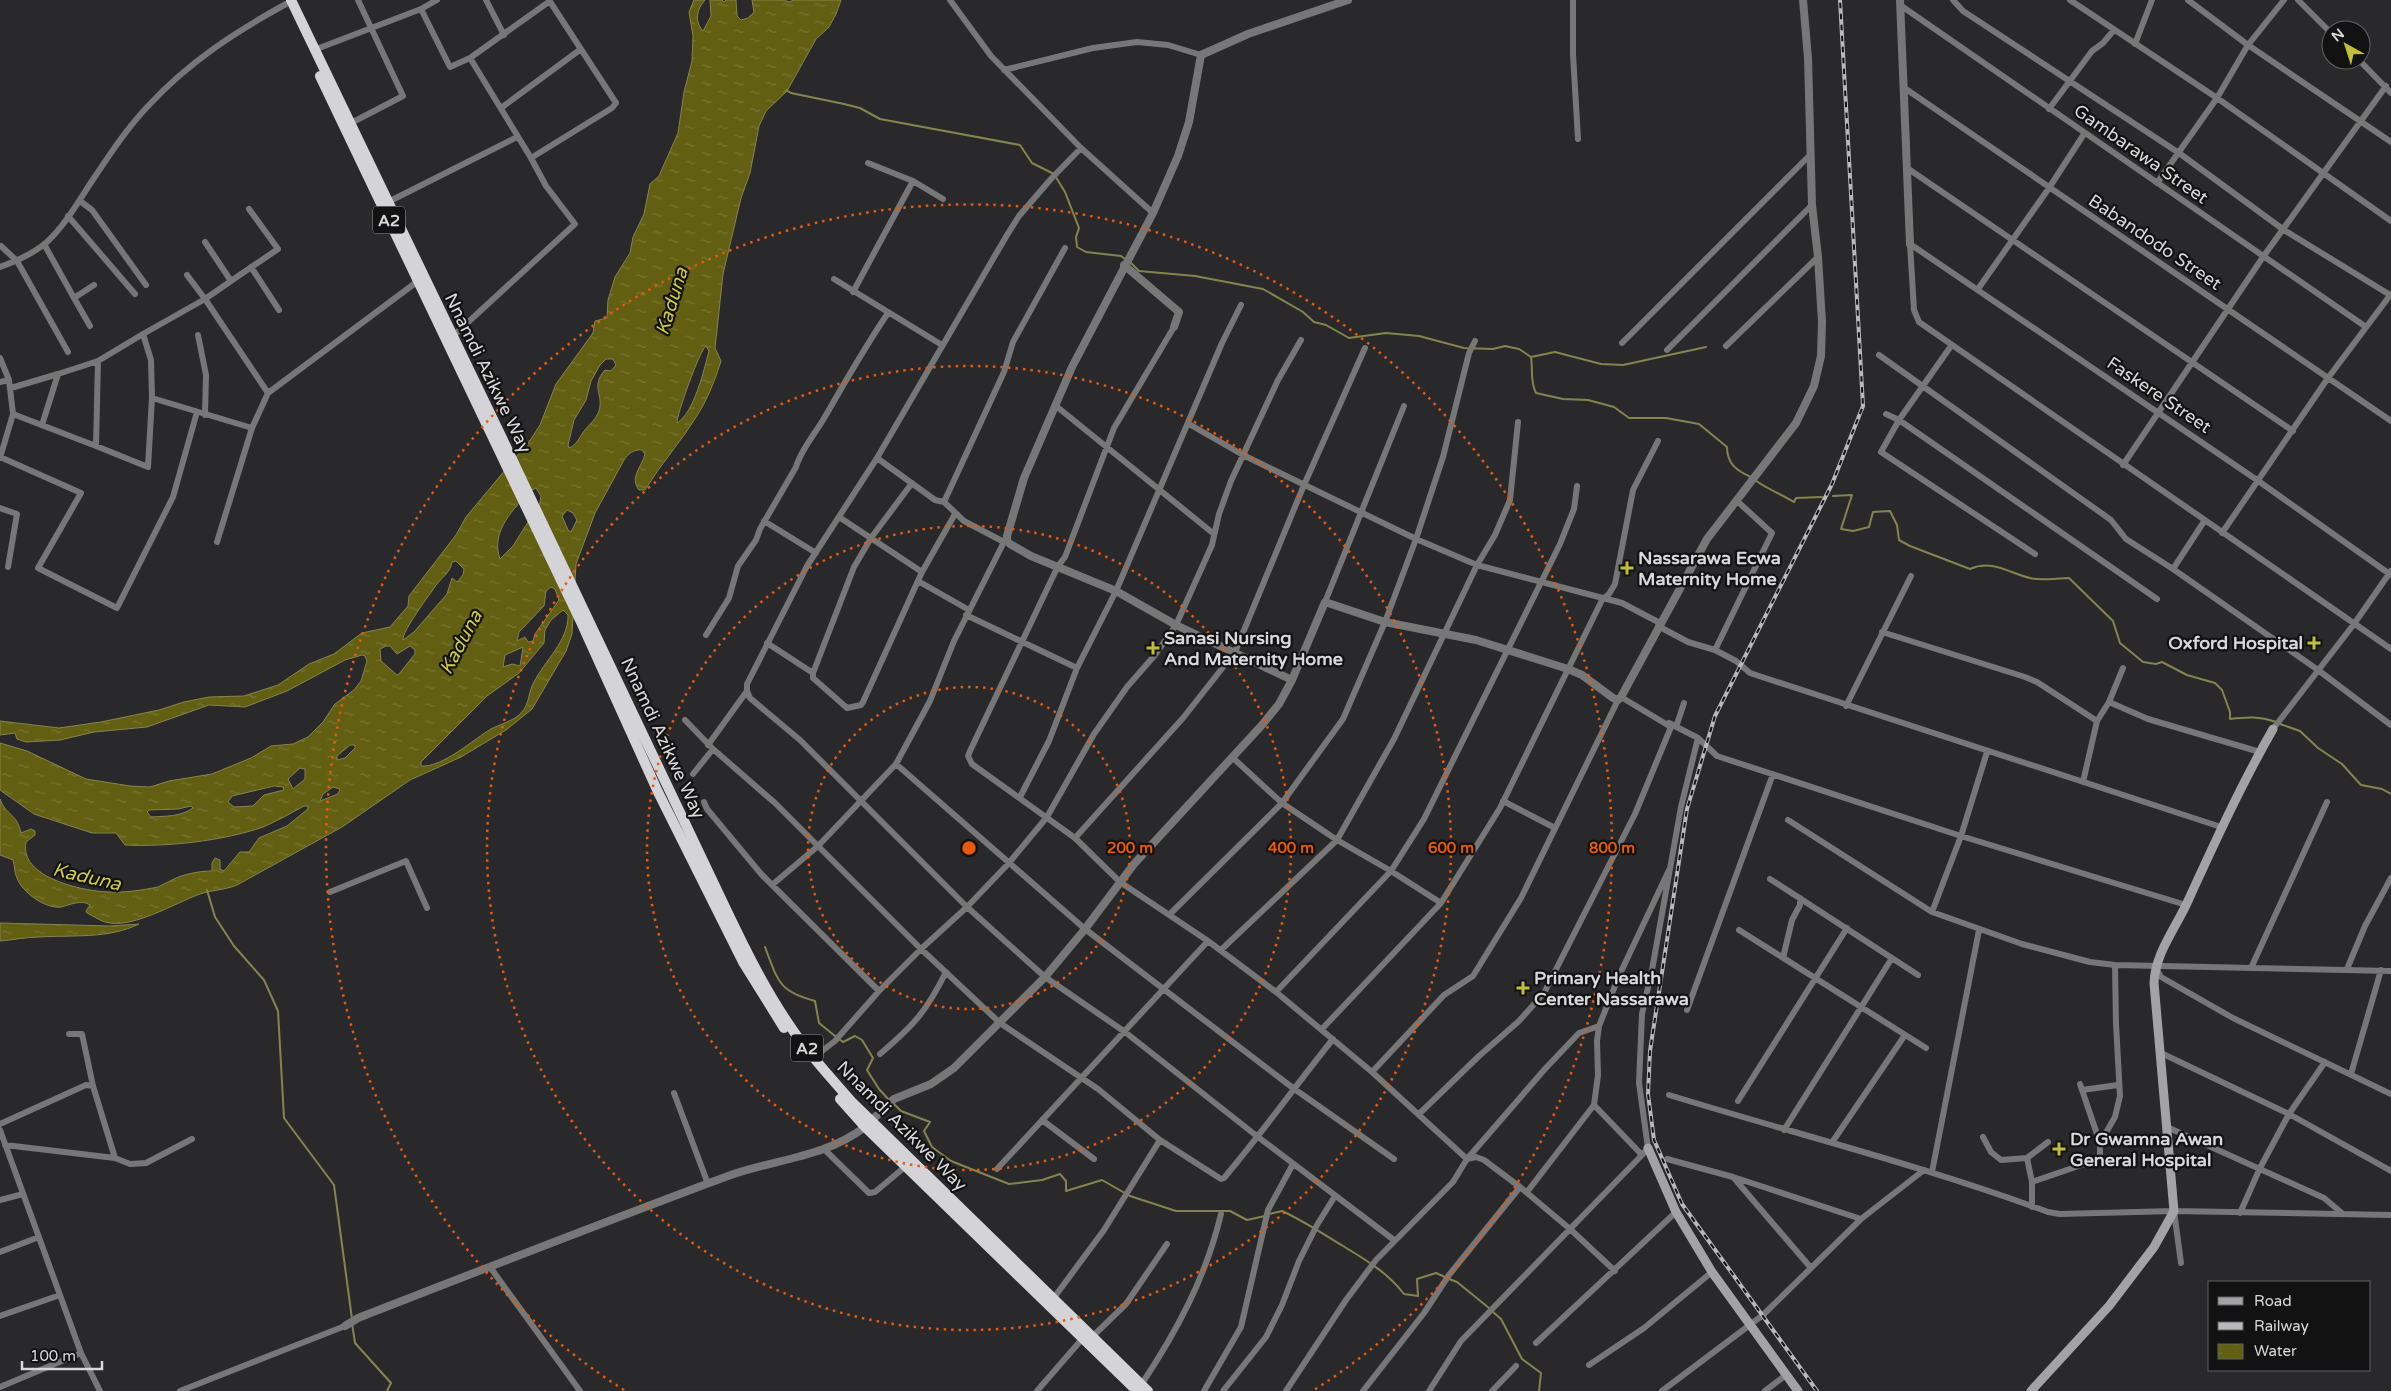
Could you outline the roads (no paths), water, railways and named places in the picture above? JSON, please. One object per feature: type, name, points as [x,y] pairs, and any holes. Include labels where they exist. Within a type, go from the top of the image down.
[{"type":"highway","name":"Nnamdi Azikwe Way","points":[[287,1],[351,123],[453,336],[498,438],[584,620],[748,953],[789,1024],[813,1058],[852,1102],[868,1124],[1053,1298],[1088,1337]]},
{"type":"highway","name":"Nnamdi Azikwe Way","points":[[287,1],[418,282],[498,438]]},
{"type":"highway","name":"Nnamdi Azikwe Way","points":[[584,620],[658,792],[758,989],[810,1064],[906,1166],[1142,1389]]},
{"type":"main road","points":[[2031,1391],[2110,1306],[2154,1247],[2174,1211],[2159,1052],[2154,983],[2155,966],[2222,827],[2273,728]]},
{"type":"main road","points":[[1645,1152],[1676,1212],[1712,1272],[1798,1391]]},
{"type":"street","points":[[351,123],[403,96],[358,0]]},
{"type":"street","points":[[314,50],[421,9],[437,0]]},
{"type":"street","points":[[486,0],[504,35]]},
{"type":"street","points":[[950,0],[990,56],[1081,148],[1153,213]]},
{"type":"street","points":[[1004,70],[1093,48],[1137,42],[1168,45],[1202,55],[1248,34],[1348,0]]},
{"type":"street","points":[[1573,0],[1573,54],[1578,139]]},
{"type":"street","points":[[1372,1072],[1444,995],[1473,976],[1521,898],[1620,698],[1706,539],[1796,423],[1814,386],[1820,356],[1822,322],[1818,256],[1812,205],[1808,58],[1803,0]]},
{"type":"street","points":[[1953,0],[1963,10],[2179,153],[2284,230],[2390,294],[2328,378],[2222,533]]},
{"type":"street","points":[[2070,0],[2217,98],[2391,221]]},
{"type":"street","points":[[2135,44],[2152,0]]},
{"type":"street","points":[[2188,0],[2248,45],[2391,142]]},
{"type":"street","points":[[2157,183],[2217,98],[2248,45],[2284,0]]},
{"type":"street","points":[[2298,0],[2321,23]]},
{"type":"street","points":[[0,267],[17,261],[44,244],[80,200],[121,138],[161,93],[186,70],[236,32],[287,1]]},
{"type":"street","points":[[421,9],[450,67],[470,58],[549,1],[616,103],[612,108],[531,158]]},
{"type":"street","points":[[1900,3],[1910,244],[1915,316],[1919,322],[1951,346],[2391,649]]},
{"type":"street","name":"Gambarawa Street","points":[[1900,3],[2084,134],[2366,327]]},
{"type":"street","points":[[2049,109],[2092,51],[2103,43],[2114,30]]},
{"type":"street","points":[[502,108],[581,49]]},
{"type":"street","points":[[772,885],[818,846],[896,764],[930,701],[968,613],[1005,542],[1024,478],[1072,366],[1153,213],[1178,156],[1189,122],[1202,55]]},
{"type":"street","points":[[453,336],[575,224],[546,186],[502,108],[470,58]]},
{"type":"street","points":[[2369,70],[2391,93]]},
{"type":"street","points":[[2123,465],[2263,257],[2386,86]]},
{"type":"street","name":"Babandodo Street","points":[[1903,88],[2391,421]]},
{"type":"street","points":[[1978,289],[2049,188],[2084,134]]},
{"type":"street","points":[[388,202],[517,137]]},
{"type":"street","points":[[693,774],[746,691],[747,684],[796,586],[877,458],[1019,216],[1081,148]]},
{"type":"street","points":[[1622,343],[1811,154]]},
{"type":"street","points":[[868,163],[913,181],[943,199]]},
{"type":"street","points":[[1907,168],[2293,431]]},
{"type":"street","points":[[853,292],[913,181]]},
{"type":"street","points":[[80,200],[92,210],[146,285]]},
{"type":"street","points":[[1666,350],[1812,205]]},
{"type":"street","points":[[11,388],[98,361],[205,299],[278,249],[249,209]]},
{"type":"street","points":[[68,216],[135,294]]},
{"type":"street","points":[[205,242],[231,281]]},
{"type":"street","points":[[44,244],[90,326]]},
{"type":"street","name":"Faskere Street","points":[[1910,244],[2257,480],[2390,573]]},
{"type":"street","points":[[1,246],[17,261],[68,352]]},
{"type":"street","points":[[944,502],[1004,372],[1014,342],[1065,248]]},
{"type":"street","points":[[1726,346],[1818,256]]},
{"type":"street","points":[[1124,265],[1179,312],[1174,327],[1114,428],[1065,557],[1058,566],[968,756],[972,764],[1048,817],[1074,838],[1120,882],[1221,950],[1322,1029],[1467,1159]]},
{"type":"street","points":[[251,267],[279,310]]},
{"type":"street","points":[[187,275],[268,393]]},
{"type":"street","points":[[834,279],[942,346]]},
{"type":"street","points":[[217,542],[252,428],[268,393],[418,282]]},
{"type":"street","points":[[74,298],[94,285]]},
{"type":"street","points":[[1020,797],[1049,741],[1077,668],[1116,591],[1222,343],[1241,305]]},
{"type":"street","points":[[706,635],[729,598],[738,566],[756,540],[764,521],[856,361],[888,313]]},
{"type":"street","points":[[13,414],[148,467],[152,398],[151,360],[143,334]]},
{"type":"street","points":[[198,335],[206,375],[205,414]]},
{"type":"street","points":[[813,1058],[840,1035],[921,948],[967,907],[1008,864],[1048,817],[1094,734],[1176,625],[1214,534],[1222,506],[1243,455],[1278,380],[1301,340]]},
{"type":"street","points":[[1169,915],[1282,803],[1343,719],[1384,622],[1416,539],[1443,457],[1469,353],[1475,341]]},
{"type":"street","points":[[1951,346],[1899,420],[1881,452],[2034,554]]},
{"type":"street","points":[[1074,838],[1184,718],[1235,652],[1304,485],[1366,348]]},
{"type":"street","points":[[1879,355],[2111,520],[2126,540],[2174,569],[2318,670],[2391,725]]},
{"type":"street","points":[[0,358],[11,388],[13,414],[4,432],[0,458],[81,493],[38,568],[117,608],[173,497],[197,412]]},
{"type":"street","points":[[96,446],[98,361]]},
{"type":"street","points":[[42,425],[58,374]]},
{"type":"street","points":[[0,382],[9,380]]},
{"type":"street","points":[[152,398],[252,428]]},
{"type":"street","points":[[1056,406],[1107,446],[1159,492],[1214,534]]},
{"type":"street","points":[[180,1391],[345,1326],[358,1318],[732,1175],[825,1150],[853,1136],[891,1101],[931,1084],[954,1068],[1045,977],[1085,929],[1120,882],[1194,798],[1233,758],[1279,704],[1292,680],[1325,602],[1404,406]]},
{"type":"street","points":[[1886,414],[1899,420],[2157,599]]},
{"type":"street","points":[[1221,950],[1337,840],[1394,738],[1477,565],[1495,535],[1510,500],[1518,422]]},
{"type":"street","points":[[1189,424],[1243,455],[1416,539],[1477,565],[1602,600],[1622,603],[1688,642],[1715,650],[1736,661],[1750,673],[1846,706],[2222,827]]},
{"type":"street","points":[[1322,1029],[1441,903],[1503,801],[1602,600],[1609,594],[1614,584],[1633,490],[1658,441]]},
{"type":"street","points":[[877,458],[935,500],[944,502],[955,514],[986,534],[1032,556],[1116,591],[1176,625],[1292,680]]},
{"type":"street","points":[[912,483],[871,538],[854,567],[813,673],[812,678],[847,708],[861,705],[922,572],[955,514]]},
{"type":"street","points":[[1276,992],[1391,871],[1424,819],[1541,582],[1574,509],[1577,486]]},
{"type":"street","points":[[1715,650],[1772,533],[1736,500]]},
{"type":"street","points":[[0,508],[17,514],[8,567]]},
{"type":"street","points":[[839,517],[922,572]]},
{"type":"street","points":[[2174,569],[2205,520]]},
{"type":"street","points":[[764,521],[816,554]]},
{"type":"street","points":[[2273,728],[2354,624],[2390,573]]},
{"type":"street","points":[[1846,706],[1911,576]]},
{"type":"street","points":[[918,581],[968,613],[1077,668]]},
{"type":"street","points":[[1325,602],[1384,622],[1509,649],[1568,669],[1698,738],[1717,756],[1961,836],[2186,905]]},
{"type":"street","points":[[1882,632],[2025,677],[2037,682],[2097,721]]},
{"type":"street","points":[[767,643],[813,673]]},
{"type":"street","points":[[2083,782],[2097,721],[2109,702],[2123,668]]},
{"type":"street","points":[[746,691],[750,698],[800,740],[861,799],[967,907],[1045,977],[1125,1032],[1258,1137],[1394,1240]]},
{"type":"street","points":[[2109,702],[2148,719],[2260,752]]},
{"type":"street","points":[[1419,1114],[1479,1056],[1519,1021],[1544,993],[1635,814],[1672,725],[1684,703]]},
{"type":"street","points":[[685,720],[711,747],[775,803],[921,948],[1000,1023],[1098,1089],[1160,1140],[1221,1179],[1224,1178],[1258,1137],[1293,1088],[1333,1038]]},
{"type":"street","points":[[1429,1391],[1461,1341],[1645,1152],[1639,1082],[1642,1014],[1652,970],[1669,870],[1698,738]]},
{"type":"street","points":[[1932,912],[1961,836],[1987,752]]},
{"type":"street","points":[[1233,758],[1282,803],[1337,840],[1441,903]]},
{"type":"street","points":[[896,764],[1008,864],[1085,929],[1293,1088],[1394,1159]]},
{"type":"street","points":[[1688,1010],[1773,774]]},
{"type":"street","points":[[1503,801],[1555,828]]},
{"type":"street","points":[[704,802],[706,809],[772,885],[879,991]]},
{"type":"street","points":[[2251,968],[2327,802]]},
{"type":"street","points":[[1788,820],[1932,912],[2022,944],[2090,962],[2115,965],[2391,971]]},
{"type":"street","points":[[330,892],[406,861],[427,908]]},
{"type":"street","points":[[1527,1192],[1594,1105],[1598,1075],[1597,1041],[1599,1026],[1619,976],[1669,870]]},
{"type":"street","points":[[1770,878],[1918,975]]},
{"type":"street","points":[[2347,969],[2365,926],[2391,878]]},
{"type":"street","points":[[1783,958],[1792,920],[1800,905],[1800,898]]},
{"type":"street","points":[[1738,1101],[1847,928]]},
{"type":"street","points":[[1738,930],[1926,1048]]},
{"type":"street","points":[[1932,1172],[1979,930]]},
{"type":"street","points":[[997,1169],[1125,1032],[1163,987],[1208,941]]},
{"type":"street","points":[[1784,1130],[1892,958]]},
{"type":"street","points":[[2100,1142],[2115,1117],[2120,1096],[2118,1085],[2115,965]]},
{"type":"street","points":[[2155,966],[2161,977],[2233,1018],[2391,1094]]},
{"type":"street","points":[[2351,1074],[2380,970]]},
{"type":"street","points":[[880,1054],[912,1026],[926,1010],[946,972]]},
{"type":"street","points":[[1286,1391],[1376,1260],[1453,1182],[1467,1159],[1579,1033],[1599,1026]]},
{"type":"street","points":[[69,1034],[82,1034],[93,1086],[115,1158]]},
{"type":"street","points":[[1833,1142],[1905,1035]]},
{"type":"street","points":[[2159,1052],[2289,1114],[2391,1172]]},
{"type":"street","points":[[2240,1213],[2260,1168],[2289,1114],[2325,1062]]},
{"type":"street","points":[[0,1124],[86,1085],[93,1086]]},
{"type":"street","points":[[2032,1182],[2096,1160],[2100,1155],[2100,1142],[2081,1087],[2118,1085]]},
{"type":"street","points":[[674,1093],[708,1184]]},
{"type":"street","points":[[1669,1095],[1932,1172],[2060,1214],[2174,1211],[2391,1214]]},
{"type":"street","points":[[1594,1105],[1645,1152]]},
{"type":"street","points":[[1042,1120],[1094,1159]]},
{"type":"street","points":[[2167,1127],[2324,1198],[2343,1214]]},
{"type":"street","points":[[0,1130],[81,1353],[100,1391]]},
{"type":"street","points":[[1983,1137],[1991,1152],[2001,1160],[2027,1158],[2048,1142]]},
{"type":"street","points":[[5,1145],[115,1158],[130,1164],[146,1163],[192,1139]]},
{"type":"street","points":[[1053,1298],[1126,1197],[1130,1187],[1160,1140]]},
{"type":"street","points":[[825,1150],[869,1193],[875,1192],[906,1166]]},
{"type":"street","points":[[1467,1159],[1476,1157],[1484,1160],[1527,1192],[1615,1271]]},
{"type":"street","points":[[2027,1158],[2032,1182],[2032,1206]]},
{"type":"street","points":[[1666,1159],[1733,1177],[1861,1219]]},
{"type":"street","points":[[1204,1391],[1241,1327],[1268,1219],[1268,1210],[1293,1164]]},
{"type":"street","points":[[1662,1391],[1750,1325],[1861,1219],[1924,1170]]},
{"type":"street","points":[[1733,1177],[1811,1268]]},
{"type":"street","points":[[1362,1391],[1520,1187]]},
{"type":"street","points":[[0,1200],[23,1194]]},
{"type":"street","points":[[1223,1391],[1266,1337],[1317,1225],[1336,1196]]},
{"type":"street","points":[[2174,1211],[2181,1262]]},
{"type":"street","points":[[1536,1343],[1676,1212]]},
{"type":"street","points":[[1142,1389],[1168,1345],[1202,1277],[1221,1214]]},
{"type":"street","points":[[0,1252],[39,1237]]},
{"type":"street","points":[[1037,1391],[1088,1337],[1126,1304],[1167,1244]]},
{"type":"street","points":[[490,1267],[580,1391]]},
{"type":"street","points":[[1589,1364],[1644,1328],[1712,1272]]},
{"type":"street","points":[[0,1316],[60,1295]]},
{"type":"street","points":[[0,1387],[81,1353]]},
{"type":"street","points":[[1492,1391],[1516,1366]]},
{"type":"street","points":[[1765,1391],[1786,1375]]},
{"type":"water","name":"Kaduna","points":[[694,0],[705,0],[700,7],[698,15],[698,23],[703,31],[711,16],[710,0],[722,0],[724,2],[726,0],[736,0],[737,16],[741,20],[748,18],[754,12],[752,0],[784,0],[789,2],[794,0],[841,0],[829,27],[816,39],[787,91],[766,111],[759,126],[750,173],[741,198],[723,274],[715,348],[721,361],[711,389],[692,424],[645,490],[639,490],[635,481],[645,454],[642,450],[636,450],[624,460],[595,513],[576,564],[572,634],[566,651],[532,709],[506,730],[461,757],[410,780],[342,827],[237,885],[200,894],[140,919],[116,923],[105,922],[87,913],[86,911],[90,905],[87,903],[79,902],[55,907],[41,902],[29,894],[15,874],[13,860],[0,855],[0,799],[2,805],[17,822],[21,833],[31,829],[35,831],[35,835],[26,842],[26,854],[32,865],[42,873],[69,885],[108,892],[127,892],[158,887],[186,875],[212,871],[212,863],[215,858],[220,860],[220,869],[224,871],[240,852],[249,852],[259,838],[287,826],[308,809],[308,806],[304,806],[263,827],[230,836],[177,844],[125,845],[116,833],[92,833],[34,814],[0,790],[0,743],[27,751],[86,779],[130,786],[150,787],[169,781],[212,774],[251,758],[271,746],[293,744],[308,737],[323,722],[335,704],[354,690],[361,681],[367,661],[365,656],[362,655],[345,660],[287,691],[245,707],[209,705],[147,727],[94,732],[60,740],[26,742],[17,739],[15,733],[0,735],[0,721],[59,728],[101,722],[209,697],[244,696],[278,685],[309,664],[334,654],[362,633],[390,627],[408,606],[409,596],[456,535],[466,517],[531,439],[540,425],[556,384],[593,333],[595,321],[607,318],[608,300],[615,277],[630,253],[633,237],[644,214],[650,184],[659,176],[678,133],[684,92],[692,61],[693,36],[689,12]],"holes":[[[706,346],[709,351],[698,390],[683,418],[677,423],[694,370]],[[606,359],[613,359],[616,365],[611,371],[605,370],[598,381],[600,400],[598,414],[577,442],[569,448],[568,445],[574,420],[586,400],[591,381],[600,365]],[[536,488],[541,496],[540,503],[513,546],[500,559],[498,539],[511,512]],[[567,510],[573,513],[577,520],[571,532],[568,530],[562,516]],[[456,561],[464,569],[463,575],[457,582],[452,578],[447,594],[414,632],[403,640],[417,612],[452,562]],[[551,587],[555,589],[559,600],[535,634],[533,641],[528,642],[525,637],[517,641],[519,632],[544,606],[546,591]],[[563,610],[568,615],[565,633],[538,674],[526,706],[521,713],[491,729],[448,758],[421,766],[421,762],[487,696],[519,673],[544,643],[545,630],[551,620]],[[390,646],[397,654],[410,646],[415,650],[415,654],[397,675],[381,661],[380,649]],[[523,647],[520,666],[512,664],[503,667],[505,655]],[[350,745],[355,745],[355,748],[345,758],[337,760],[337,756]],[[300,768],[305,769],[305,779],[293,789],[288,779]],[[274,786],[283,787],[284,790],[264,795],[253,806],[234,807],[228,802],[232,796]],[[333,787],[340,789],[338,794],[320,801],[323,794]],[[191,806],[193,808],[178,815],[167,816],[151,817],[147,812],[149,810],[178,809]]]},
{"type":"water","points":[[0,923],[110,926],[139,924],[127,929],[103,934],[34,937],[0,941]]},
{"type":"waterway","points":[[786,90],[791,93],[860,108],[880,119],[1020,145],[1032,163],[1054,174],[1065,192],[1079,228],[1076,237],[1077,247],[1086,252],[1121,256],[1125,259]]},
{"type":"waterway","points":[[1129,261],[1139,271],[1195,276],[1263,289],[1303,312],[1314,322],[1326,325],[1349,338],[1386,333],[1419,336],[1464,348],[1493,349],[1505,346],[1519,349],[1531,357],[1532,380],[1536,393],[1563,399],[1588,400],[1614,407],[1629,418],[1666,418],[1699,424],[1727,447],[1727,453],[1734,466],[1751,477]]},
{"type":"waterway","points":[[1531,357],[1555,352],[1601,364],[1623,365],[1706,347]]},
{"type":"waterway","points":[[1755,480],[1794,502],[1796,498],[1822,497]]},
{"type":"waterway","points":[[1833,496],[1852,495],[1841,529],[1853,531],[1869,527],[1873,512],[1890,511],[1897,525],[1899,540],[1970,569],[1986,565],[2034,579],[2069,578],[2113,621],[2120,643],[2143,662],[2156,664],[2162,662],[2187,675],[2215,683],[2222,690],[2230,712],[2230,719],[2253,718],[2276,722]]},
{"type":"waterway","points":[[2280,724],[2300,731],[2318,748],[2342,764],[2361,785],[2382,789],[2391,794]]},
{"type":"waterway","points":[[207,890],[215,917],[234,946],[264,980],[278,1011],[284,1118],[334,1185],[352,1319]]},
{"type":"waterway","points":[[765,947],[781,983],[793,993],[815,1001],[819,1023],[835,1036]]},
{"type":"waterway","points":[[839,1039],[843,1042],[855,1036],[862,1040],[873,1058],[867,1070],[879,1089],[890,1101]]},
{"type":"waterway","points":[[894,1104],[901,1111],[930,1122],[924,1131],[932,1147],[951,1161],[1009,1184],[1042,1180],[1060,1174],[1066,1181],[1066,1191],[1102,1180],[1130,1196],[1176,1211],[1230,1211],[1247,1220],[1265,1216]]},
{"type":"waterway","points":[[1269,1214],[1282,1211],[1298,1219],[1376,1267],[1391,1279],[1404,1294],[1418,1296],[1417,1279],[1436,1273],[1445,1277]]},
{"type":"waterway","points":[[1449,1279],[1457,1282],[1489,1308]]},
{"type":"waterway","points":[[1493,1312],[1501,1319],[1522,1359],[1541,1373],[1539,1391]]},
{"type":"waterway","points":[[352,1323],[355,1343],[391,1383],[387,1391]]},
{"type":"railway","points":[[1817,1391],[1682,1204],[1654,1140],[1648,1094],[1650,1051],[1687,809],[1715,716],[1832,484],[1863,406],[1840,0]]},
{"type":"place","name":"Nassarawa Ecwa Maternity Home","points":[[1627,568]]},
{"type":"place","name":"Oxford Hospital","points":[[2314,643]]},
{"type":"place","name":"Sanasi Nursing And Maternity Home","points":[[1153,648]]},
{"type":"place","name":"Primary Health Center Nassarawa","points":[[1523,988]]},
{"type":"place","name":"Dr Gwamna Awan General Hospital","points":[[2059,1149]]}]
